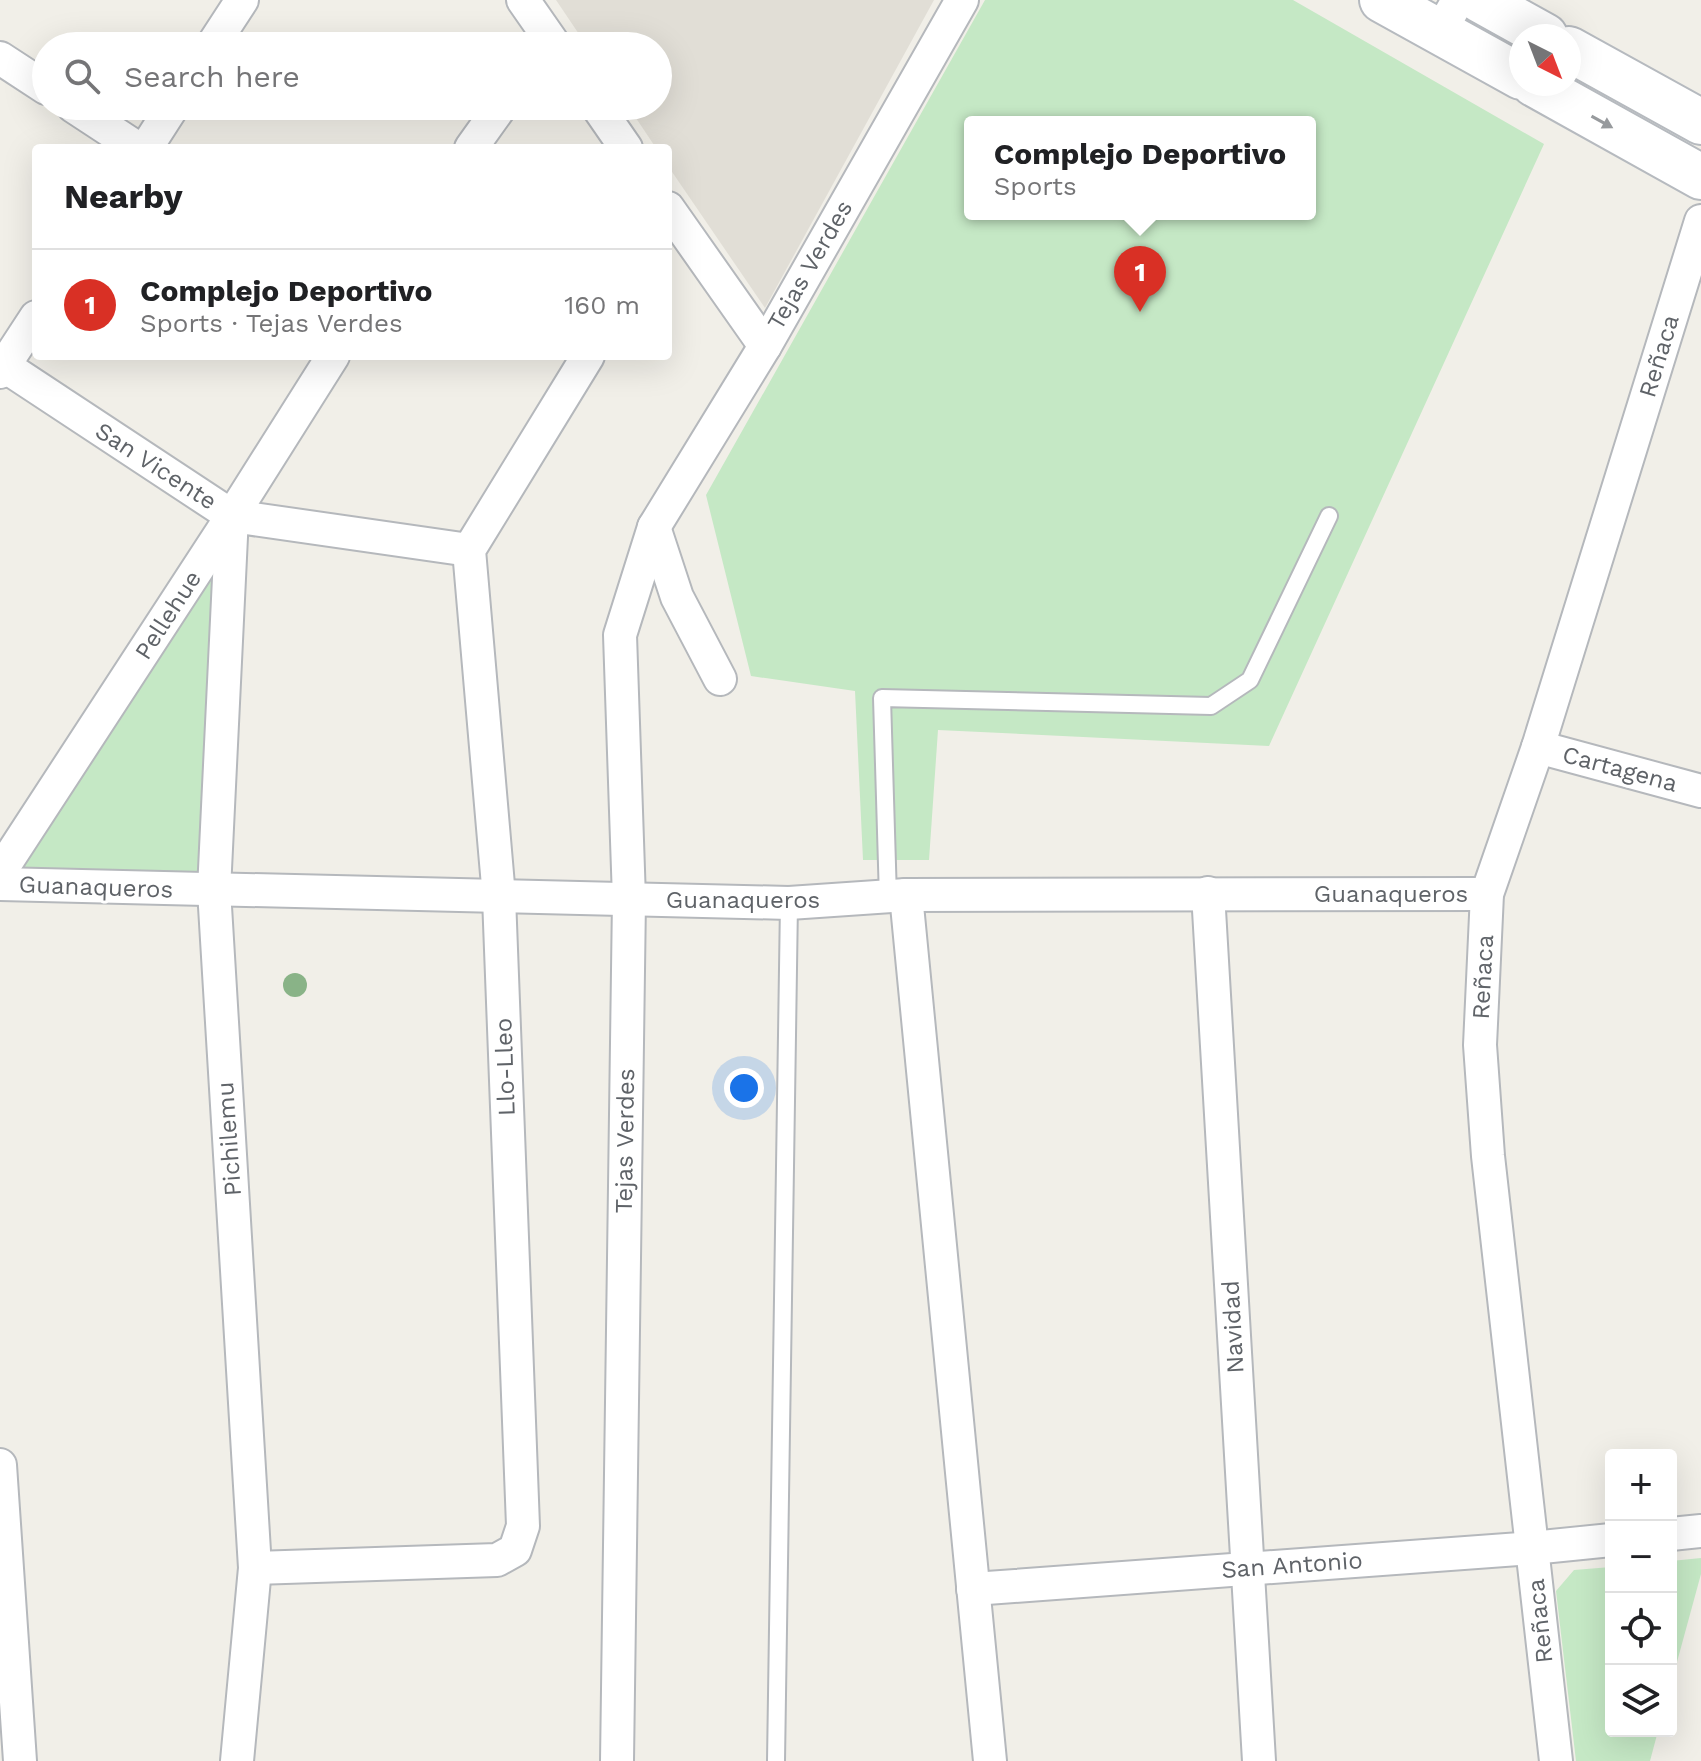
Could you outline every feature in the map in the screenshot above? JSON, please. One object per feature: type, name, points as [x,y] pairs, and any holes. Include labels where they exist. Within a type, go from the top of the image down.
[{"type":"main road","points":[[1382,0],[1449,16],[1509,67]]},
{"type":"main road","points":[[1480,0],[1523,24]]},
{"type":"main road","points":[[1581,56],[1701,122]]},
{"type":"main road","points":[[1556,96],[1701,177]]},
{"type":"street","points":[[221,32],[242,0]]},
{"type":"street","points":[[523,0],[542,32]]},
{"type":"street","name":"Tejas Verdes","points":[[617,1761],[629,899],[620,635],[654,527],[765,346],[962,0]]},
{"type":"street","points":[[0,58],[32,79]]},
{"type":"street","points":[[94,120],[131,144]]},
{"type":"street","points":[[149,144],[164,120]]},
{"type":"street","points":[[474,144],[491,120]]},
{"type":"street","points":[[607,120],[623,144]]},
{"type":"street","points":[[672,214],[765,346]]},
{"type":"street","name":"Reñaca","points":[[1556,1761],[1488,1156],[1481,1061],[1487,894],[1538,747],[1701,221]]},
{"type":"street","points":[[1,367],[32,323]]},
{"type":"street","name":"Pellehue","points":[[0,872],[330,360]]},
{"type":"street","points":[[469,550],[586,360]]},
{"type":"street","name":"San Vicente","points":[[1,367],[232,516],[469,550]]},
{"type":"street","name":"Pichilemu","points":[[232,516],[214,890],[255,1568],[237,1761]]},
{"type":"street","points":[[654,527],[677,597],[720,679]]},
{"type":"street","name":"Llo-Lleo","points":[[255,1568],[497,1560],[515,1550],[523,1526],[499,897],[469,550]]},
{"type":"street","name":"Cartagena","points":[[1538,747],[1701,791]]},
{"type":"street","name":"Guanaqueros","points":[[0,884],[789,903],[897,897],[1208,893],[1487,894]]},
{"type":"street","name":"Navidad","points":[[1208,893],[1259,1761]]},
{"type":"street","points":[[897,897],[990,1761]]},
{"type":"street","points":[[0,1465],[20,1761]]},
{"type":"street","points":[[1677,1533],[1701,1531]]},
{"type":"street","name":"San Antonio","points":[[973,1589],[1605,1541]]},
{"type":"lane","points":[[897,897],[882,698],[1211,706],[1250,680],[1329,516]]},
{"type":"lane","points":[[776,1761],[789,903]]},
{"type":"shaded area","points":[[556,0],[934,0],[765,308],[672,172],[672,144],[653,144],[637,120],[672,120],[672,32],[578,32]]},
{"type":"green space","points":[[985,0],[1293,0],[1544,144],[1269,746],[938,730],[929,860],[863,860],[855,691],[751,676],[706,495]]},
{"type":"green space","points":[[213,575],[200,874],[16,869]]},
{"type":"green space","points":[[1701,1558],[1701,1574],[1677,1662],[1677,1593],[1677,1560]]},
{"type":"green space","points":[[1605,1567],[1605,1737],[1656,1737],[1650,1761],[1576,1761],[1556,1591],[1574,1570]]},
{"type":"place","name":"Complejo Deportivo","points":[[1140,312]]}]
